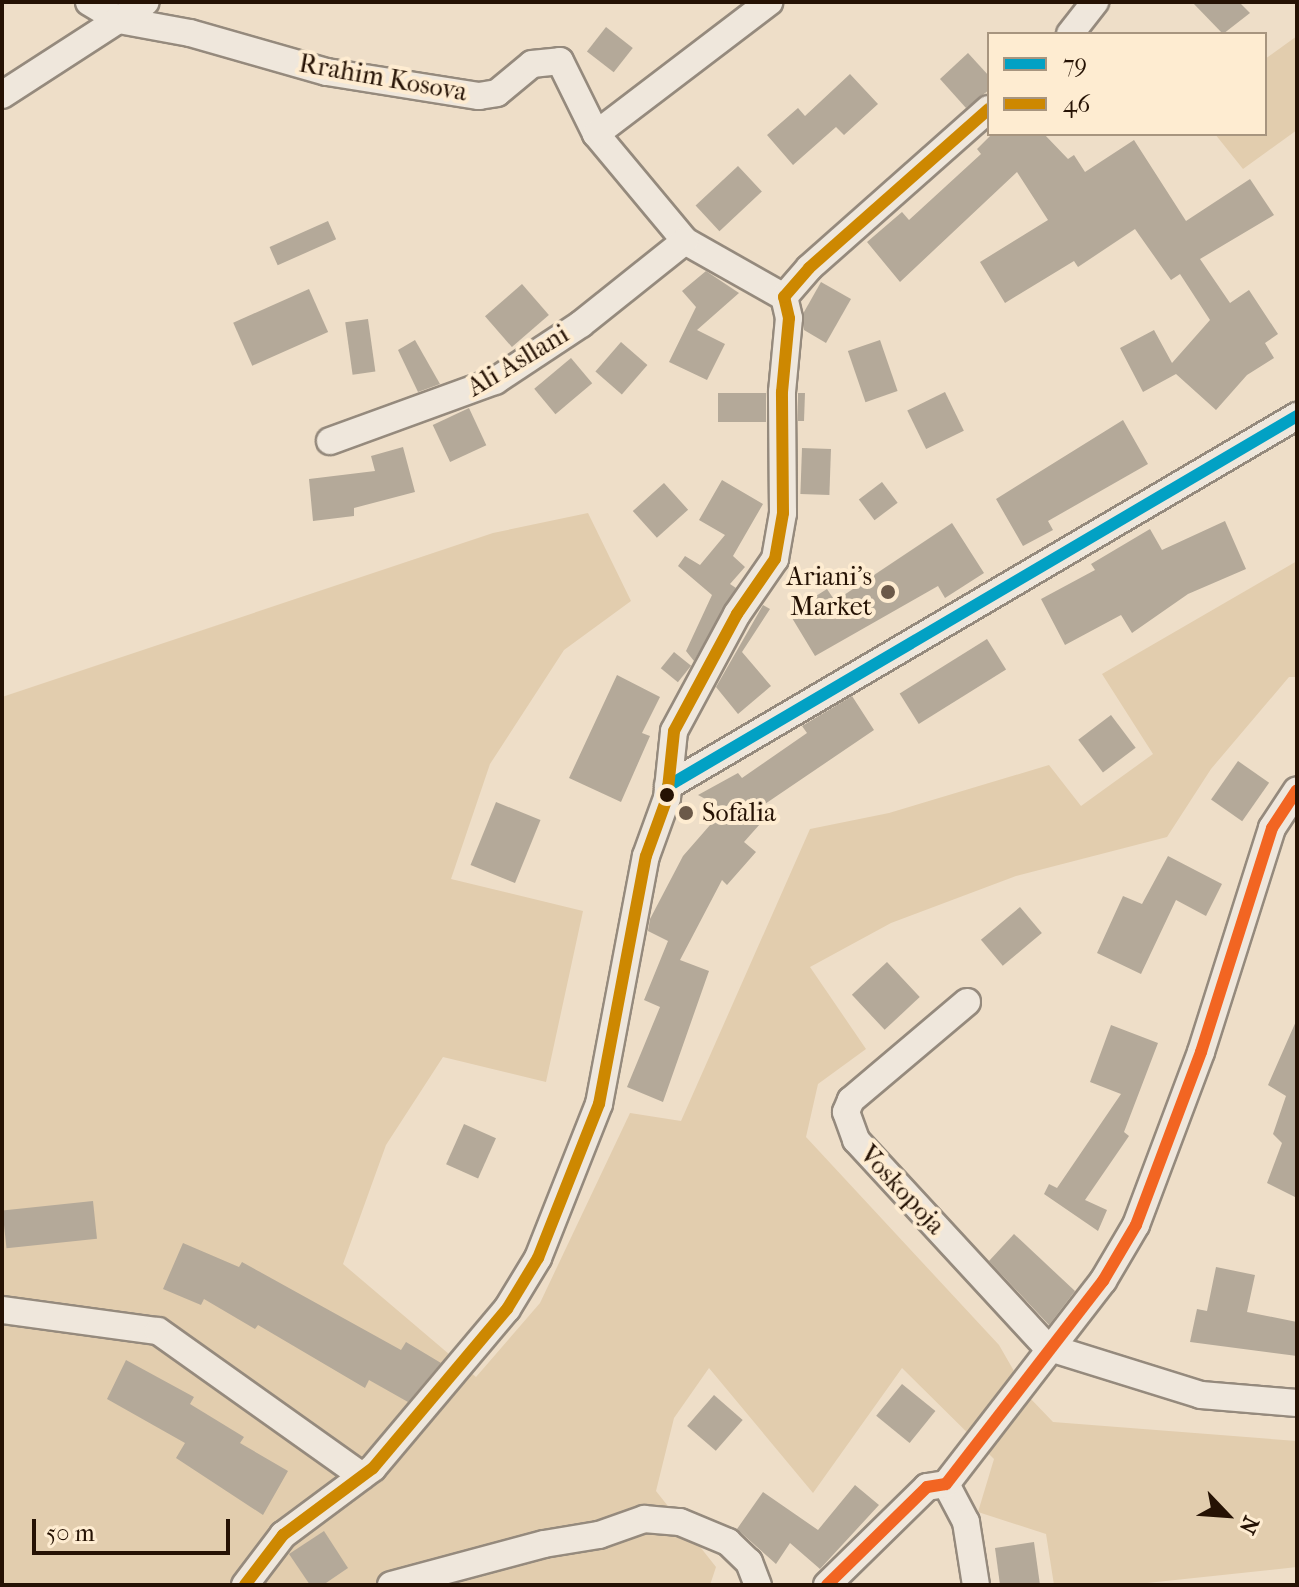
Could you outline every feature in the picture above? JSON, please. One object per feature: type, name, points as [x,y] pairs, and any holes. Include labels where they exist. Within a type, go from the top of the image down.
[{"type":"street","points":[[89,2],[119,20]]},
{"type":"street","points":[[2,95],[146,2]]},
{"type":"street","points":[[596,134],[769,2]]},
{"type":"street","points":[[1072,32],[1095,2]]},
{"type":"street","name":"Rrahim Kosova","points":[[119,20],[190,33],[327,72],[479,96],[497,93],[532,64],[560,61],[596,134],[685,241],[784,297]]},
{"type":"street","points":[[245,1585],[283,1535],[362,1476],[471,1355],[538,1258],[599,1104],[646,856],[668,786],[681,717],[737,614],[775,559],[783,513],[782,392],[789,318],[784,297],[809,268],[987,111]]},
{"type":"street","name":"Ali Asllani","points":[[330,441],[495,381],[581,324],[685,241]]},
{"type":"street","points":[[668,786],[1297,416]]},
{"type":"street","points":[[827,1585],[927,1487],[946,1484],[1047,1347],[1103,1281],[1136,1225],[1201,1052],[1249,888],[1272,828],[1297,790]]},
{"type":"street","name":"Voskopoja","points":[[967,1002],[851,1100],[846,1112],[849,1127],[1047,1347]]},
{"type":"street","points":[[2,1310],[158,1331],[362,1476]]},
{"type":"street","points":[[1047,1347],[1201,1395],[1297,1403]]},
{"type":"street","points":[[946,1484],[966,1522],[976,1585]]},
{"type":"street","points":[[391,1585],[544,1544],[599,1535],[644,1519],[680,1522],[728,1542],[749,1562],[758,1585]]},
{"type":"shaded area","points":[[1297,36],[1297,130],[1243,169],[1217,136],[1267,136],[1267,58]]},
{"type":"shaded area","points":[[588,513],[631,601],[564,650],[490,764],[451,879],[583,911],[546,1082],[443,1057],[386,1145],[343,1264],[476,1377],[540,1303],[630,1113],[681,1121],[810,829],[889,813],[1049,765],[1081,806],[1153,754],[1102,674],[1297,561],[1297,677],[1289,677],[1211,769],[1167,837],[1016,876],[891,923],[810,967],[866,1049],[818,1084],[806,1137],[999,1345],[1029,1397],[1053,1422],[1297,1441],[1297,1567],[1128,1585],[1054,1585],[1046,1534],[978,1512],[994,1459],[902,1368],[813,1493],[709,1368],[674,1418],[656,1491],[716,1567],[710,1585],[2,1585],[2,697],[493,533]]},
{"type":"building","points":[[1192,2],[1239,2],[1250,13],[1226,32],[1221,32]]},
{"type":"building","points":[[606,27],[633,48],[614,72],[587,51]]},
{"type":"building","points":[[968,53],[987,74],[987,92],[966,108],[940,79]]},
{"type":"building","points":[[850,74],[878,104],[844,135],[836,127],[793,165],[767,135],[798,108],[805,116]]},
{"type":"building","points":[[990,136],[1046,136],[1068,159],[1074,155],[1085,172],[1134,140],[1186,221],[1250,179],[1274,215],[1200,259],[1230,303],[1249,290],[1278,334],[1265,343],[1274,358],[1247,375],[1216,410],[1176,374],[1143,392],[1120,348],[1154,330],[1172,363],[1210,320],[1180,274],[1171,280],[1135,229],[1078,267],[1074,261],[1005,303],[980,262],[1048,220],[1017,172],[900,282],[867,242],[902,212],[909,220],[981,154],[977,149]]},
{"type":"building","points":[[738,166],[762,192],[719,231],[696,206]]},
{"type":"building","points":[[328,221],[336,239],[278,265],[270,247]]},
{"type":"building","points":[[706,271],[739,293],[697,330],[725,344],[707,380],[669,362],[696,307],[682,291]]},
{"type":"building","points":[[821,282],[851,299],[826,343],[804,330],[804,312]]},
{"type":"building","points":[[522,284],[549,315],[512,347],[485,316]]},
{"type":"building","points":[[309,289],[328,332],[252,366],[233,323]]},
{"type":"building","points":[[368,319],[375,371],[353,375],[345,322]]},
{"type":"building","points":[[415,340],[440,384],[418,392],[398,350]]},
{"type":"building","points":[[880,340],[898,391],[865,402],[848,351]]},
{"type":"building","points":[[621,342],[647,365],[622,394],[595,371]]},
{"type":"building","points":[[571,358],[592,383],[555,414],[534,389]]},
{"type":"building","points":[[945,392],[964,431],[926,449],[907,410]]},
{"type":"building","points":[[718,393],[766,393],[766,422],[718,422]]},
{"type":"building","points":[[798,393],[805,393],[804,421],[798,421]]},
{"type":"building","points":[[469,408],[486,445],[450,462],[433,425]]},
{"type":"building","points":[[1123,420],[1148,464],[1048,521],[1053,530],[1023,546],[996,499]]},
{"type":"building","points":[[403,447],[415,492],[354,508],[354,516],[313,521],[309,479],[375,471],[371,456]]},
{"type":"building","points":[[802,448],[831,449],[829,495],[800,494]]},
{"type":"building","points":[[722,480],[763,504],[733,556],[745,567],[730,584],[736,588],[694,661],[686,651],[712,595],[678,566],[685,556],[700,565],[725,535],[699,520]]},
{"type":"building","points":[[882,482],[898,503],[874,520],[859,499]]},
{"type":"building","points":[[664,483],[688,510],[657,538],[633,511]]},
{"type":"building","points":[[1225,521],[1246,569],[1188,594],[1132,633],[1121,615],[1065,645],[1041,599],[1095,570],[1091,564],[1150,529],[1162,550]]},
{"type":"building","points":[[952,523],[984,573],[945,598],[938,586],[815,656],[789,613],[827,589],[835,601]]},
{"type":"building","points":[[763,605],[770,609],[742,652],[771,686],[738,714],[716,687]]},
{"type":"building","points":[[987,639],[1006,670],[919,724],[900,694]]},
{"type":"building","points":[[674,652],[691,666],[678,682],[661,668]]},
{"type":"building","points":[[617,675],[660,697],[642,733],[650,736],[621,802],[569,778]]},
{"type":"building","points":[[852,696],[874,730],[762,806],[769,814],[744,842],[756,852],[727,885],[722,880],[680,960],[709,971],[663,1102],[627,1087],[660,1007],[644,1000],[668,941],[648,931],[650,919],[683,856],[724,809],[698,795],[738,773],[742,778],[807,733],[802,726]]},
{"type":"building","points":[[1111,715],[1136,748],[1103,772],[1078,740]]},
{"type":"building","points":[[1238,761],[1269,783],[1242,821],[1211,800]]},
{"type":"building","points":[[496,802],[541,820],[515,883],[471,865]]},
{"type":"building","points":[[1168,856],[1222,884],[1206,916],[1176,900],[1141,974],[1097,953],[1123,896],[1142,904]]},
{"type":"building","points":[[1020,907],[1042,933],[1003,966],[981,940]]},
{"type":"building","points":[[887,962],[920,997],[885,1030],[852,995]]},
{"type":"building","points":[[1297,1019],[1297,1198],[1267,1183],[1282,1143],[1273,1134],[1286,1096],[1268,1085]]},
{"type":"building","points":[[1111,1025],[1158,1043],[1124,1132],[1129,1136],[1085,1200],[1107,1210],[1098,1231],[1044,1194],[1049,1184],[1057,1188],[1121,1094],[1090,1082]]},
{"type":"building","points":[[464,1124],[496,1138],[478,1178],[446,1164]]},
{"type":"building","points":[[93,1201],[97,1239],[6,1248],[2,1211]]},
{"type":"building","points":[[1014,1234],[1075,1291],[1049,1325],[989,1261]]},
{"type":"building","points":[[183,1243],[239,1267],[242,1262],[401,1350],[406,1342],[441,1363],[408,1402],[369,1380],[365,1388],[258,1325],[255,1329],[204,1299],[201,1305],[163,1289]]},
{"type":"building","points":[[1216,1267],[1255,1275],[1247,1312],[1297,1322],[1297,1356],[1190,1342],[1197,1309],[1207,1311]]},
{"type":"building","points":[[126,1360],[194,1397],[190,1404],[244,1437],[240,1443],[288,1471],[263,1515],[176,1458],[185,1443],[107,1399]]},
{"type":"building","points":[[902,1384],[935,1411],[910,1443],[876,1416]]},
{"type":"building","points":[[714,1395],[743,1420],[716,1451],[687,1426]]},
{"type":"building","points":[[855,1485],[879,1505],[820,1569],[790,1543],[776,1564],[737,1529],[763,1492],[818,1530]]},
{"type":"building","points":[[324,1531],[348,1568],[323,1585],[310,1585],[289,1554]]},
{"type":"building","points":[[1034,1542],[1040,1585],[1000,1585],[995,1548]]},
{"type":"transit line","name":"46","points":[[245,1585],[283,1535],[373,1468],[507,1309],[538,1258],[599,1104],[646,856],[667,798],[674,731],[737,614],[775,559],[783,513],[782,392],[789,318],[784,297],[809,268],[987,111]]},
{"type":"transit line","name":"79","points":[[668,786],[1297,416]]},
{"type":"transit line","points":[[827,1585],[927,1487],[946,1484],[1103,1281],[1136,1225],[1201,1052],[1272,828],[1297,790]]},
{"type":"place","name":"Ariani's Market","points":[[888,592]]},
{"type":"place","name":"Sofalia","points":[[686,813]]}]
